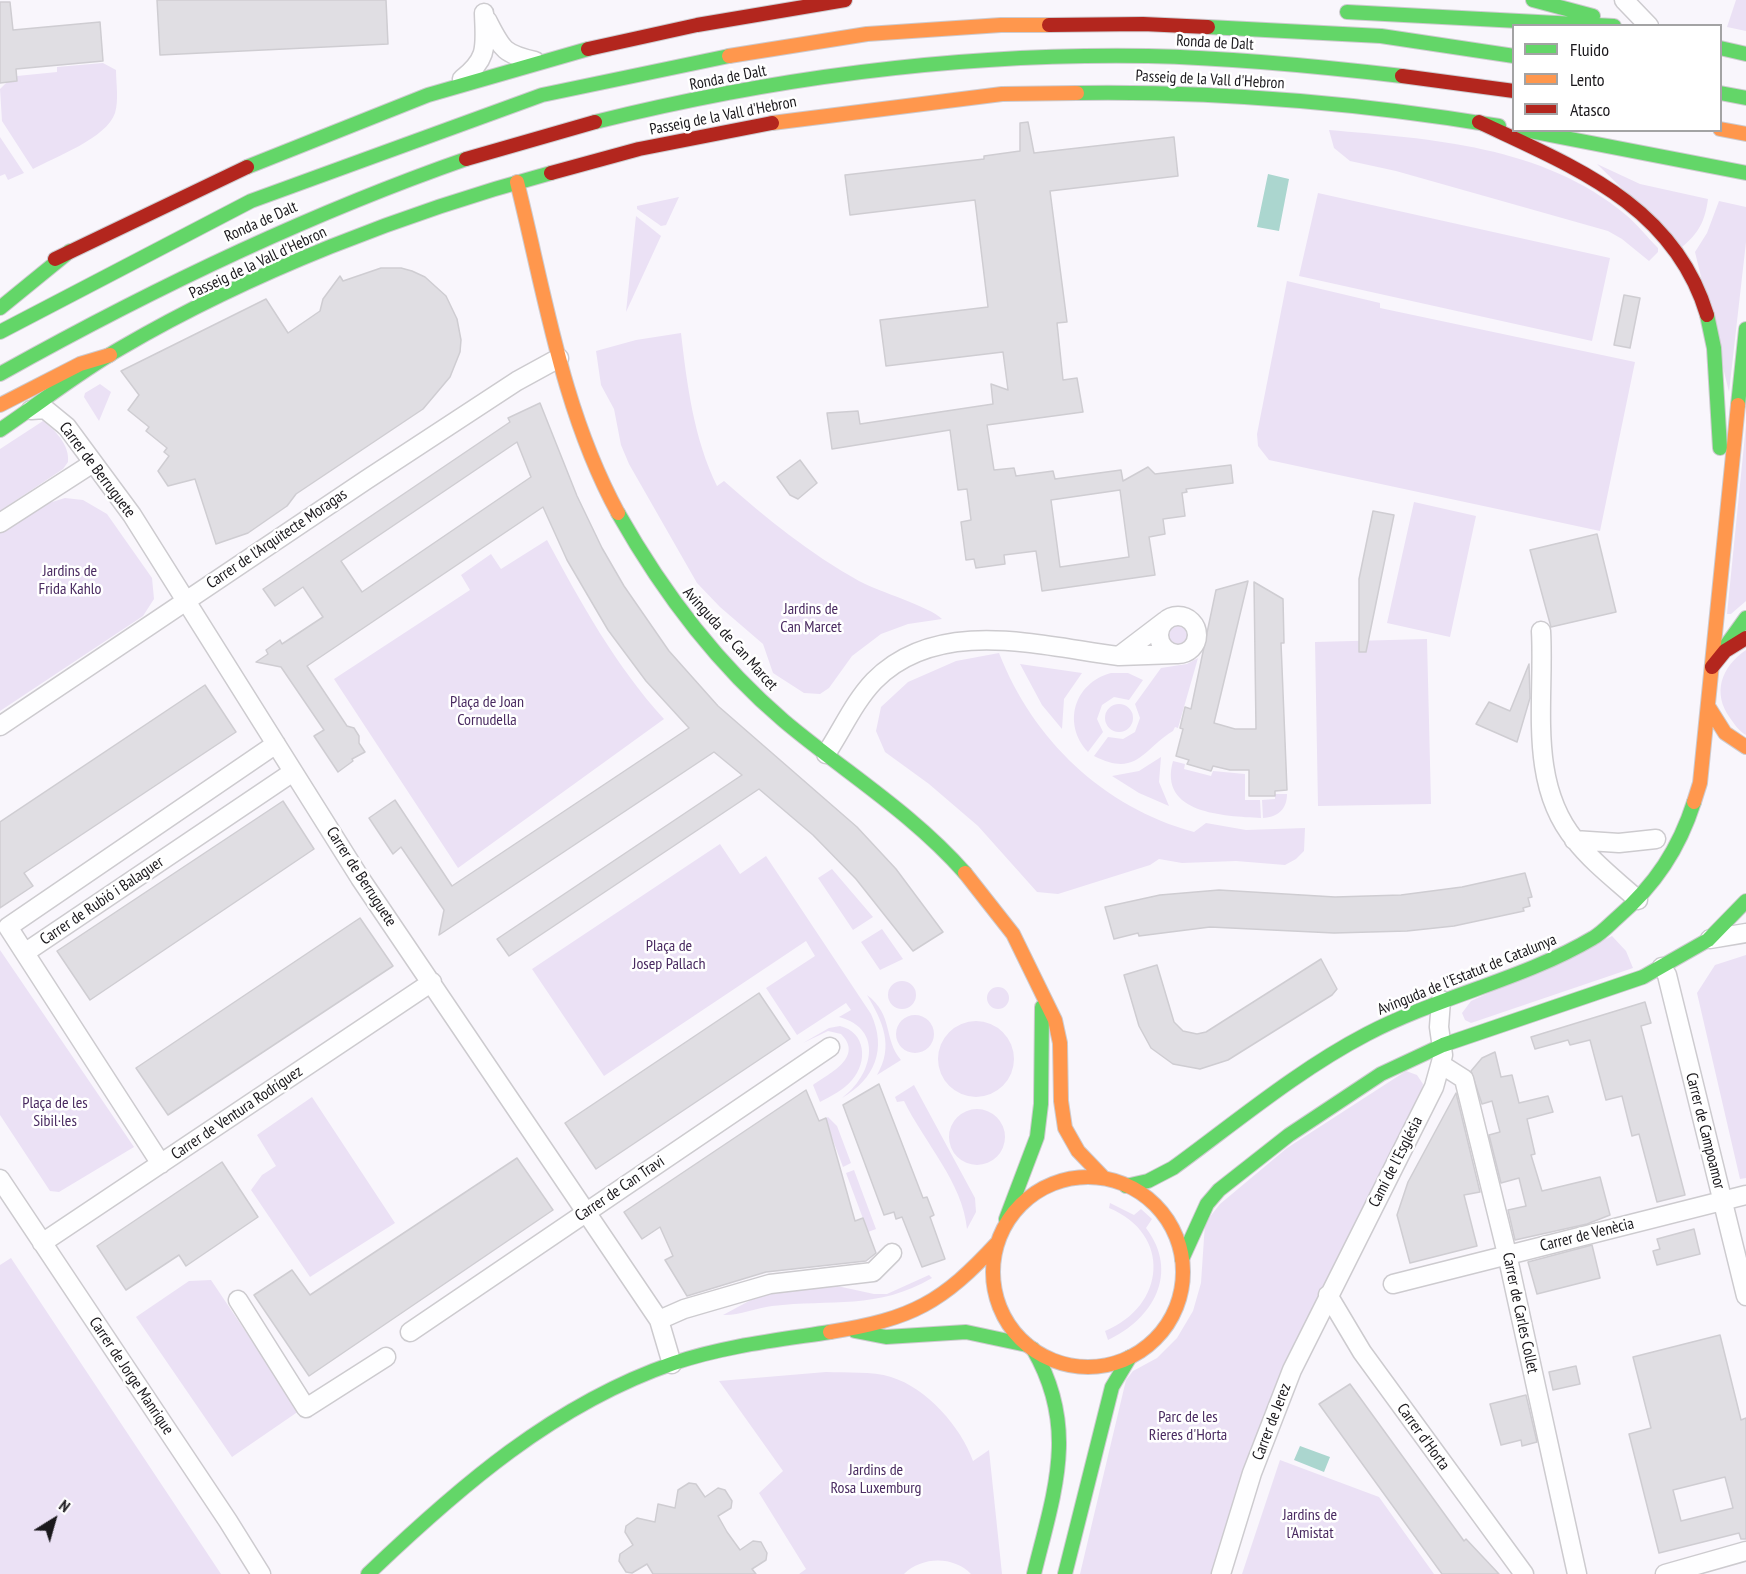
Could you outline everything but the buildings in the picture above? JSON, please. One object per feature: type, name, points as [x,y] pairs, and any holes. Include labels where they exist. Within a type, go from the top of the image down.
[{"type":"main road","points":[[0,290],[70,251],[280,152],[452,87],[537,61],[778,5],[845,0]]},
{"type":"main road","points":[[1533,0],[1557,3],[1624,24]]},
{"type":"main road","points":[[1338,12],[1575,24]]},
{"type":"main road","points":[[1143,24],[1245,15]]},
{"type":"main road","name":"Ronda de Dalt","points":[[0,332],[76,290],[251,201],[542,95],[701,61],[867,34],[1001,25],[1143,24],[1381,36],[1512,56]]},
{"type":"main road","points":[[1722,48],[1746,54]]},
{"type":"main road","name":"Ronda de Dalt","points":[[0,374],[136,298],[275,232],[393,185],[509,145],[606,118],[760,87],[881,69],[1002,59],[1097,56],[1181,57],[1288,63],[1390,73],[1512,91]]},
{"type":"main road","name":"Passeig de la Vall d'Hebron","points":[[0,430],[110,355],[253,280],[418,213],[518,182],[639,149],[796,118],[1002,94],[1146,92],[1271,99],[1414,112],[1512,129]]},
{"type":"main road","points":[[1722,93],[1746,98]]},
{"type":"main road","name":"Avinguda de l'Estatut de Catalunya","points":[[1479,122],[1594,177],[1614,189],[1649,218],[1678,253],[1700,292],[1713,335],[1718,434],[1727,494]]},
{"type":"main road","points":[[1722,129],[1746,134]]},
{"type":"main road","points":[[1534,132],[1746,173]]},
{"type":"main road","name":"Avinguda de Can Marcet","points":[[518,182],[559,358],[574,409],[606,493],[646,563],[685,619],[735,675],[775,713],[884,796],[939,847],[982,892],[1019,944],[1055,1019],[1059,1032],[1064,1125],[1071,1141],[1103,1177]]},
{"type":"main road","points":[[0,308],[70,251]]},
{"type":"main road","name":"Avinguda de l'Estatut de Catalunya","points":[[1126,1185],[1157,1178],[1311,1067],[1366,1034],[1441,1000],[1576,948],[1595,937],[1638,900],[1671,856],[1688,822],[1700,783],[1713,667],[1727,494],[1746,329]]},
{"type":"main road","points":[[0,405],[80,364],[110,355]]},
{"type":"main road","name":"Avinguda de l'Estatut de Catalunya","points":[[1713,667],[1728,641],[1746,618]]},
{"type":"main road","points":[[1713,667],[1725,651],[1746,638]]},
{"type":"main road","points":[[1708,706],[1725,733],[1746,747]]},
{"type":"main road","points":[[1182,1259],[1207,1204],[1219,1190],[1327,1109],[1388,1070],[1443,1045],[1643,977],[1708,940],[1746,901]]},
{"type":"main road","name":"Avinguda de Can Marcet","points":[[1006,1219],[1033,1155],[1037,1135],[1043,1069],[1043,998]]},
{"type":"main road","points":[[846,1329],[886,1337],[966,1332],[1030,1347],[1050,1360],[1080,1367],[1097,1367],[1130,1357],[1158,1338],[1170,1324],[1181,1292],[1182,1259],[1171,1224],[1162,1211],[1126,1185],[1103,1177],[1076,1176],[1049,1183],[1030,1194],[1006,1219],[993,1260],[996,1298],[1008,1323],[1030,1347],[1043,1363],[1054,1387],[1062,1423],[1058,1466],[1034,1574]]},
{"type":"main road","points":[[369,1574],[430,1514],[490,1466],[549,1425],[610,1390],[672,1364],[751,1344],[846,1329],[898,1317],[923,1307],[965,1279],[998,1242]]},
{"type":"main road","points":[[1065,1574],[1109,1395],[1118,1374],[1130,1357]]},
{"type":"street","points":[[1624,0],[1647,24]]},
{"type":"street","points":[[452,87],[479,66],[485,40],[484,13],[496,37],[511,55],[537,61]]},
{"type":"street","name":"Carrer de l'Arquitecte Moragas","points":[[0,726],[185,600],[517,381],[559,358]]},
{"type":"street","name":"Carrer de Berruguete","points":[[31,410],[45,409],[67,427],[132,515],[293,772],[659,1320],[672,1364]]},
{"type":"street","points":[[0,523],[93,463]]},
{"type":"street","points":[[826,754],[854,708],[876,680],[905,659],[937,646],[988,640],[1119,656],[1176,654],[1192,648],[1197,630],[1190,619],[1183,616],[1170,617],[1119,656]]},
{"type":"street","points":[[1165,621],[1161,626],[1159,638],[1165,648],[1176,654]]},
{"type":"street","points":[[1541,631],[1544,771],[1555,807],[1574,840],[1638,900]]},
{"type":"street","name":"Carrer de Rubió i Balaguer","points":[[276,744],[8,927],[26,952],[293,772]]},
{"type":"street","points":[[1574,840],[1619,843],[1656,839]]},
{"type":"street","points":[[1708,940],[1746,933]]},
{"type":"street","points":[[26,952],[161,1164]]},
{"type":"street","name":"Carrer de Campoamor","points":[[1662,967],[1667,975],[1746,1296]]},
{"type":"street","name":"Carrer de Ventura Rodríguez","points":[[42,1243],[432,982]]},
{"type":"street","name":"Camí de l'Església","points":[[1338,1276],[1434,1087],[1442,1065],[1443,1045],[1439,1026],[1441,1000]]},
{"type":"street","name":"Carrer de Can Travi","points":[[410,1332],[830,1047]]},
{"type":"street","name":"Carrer de Carles Collet","points":[[1442,1065],[1464,1079],[1507,1254],[1577,1574]]},
{"type":"street","name":"Carrer de Jorge Manrique","points":[[0,1179],[261,1574]]},
{"type":"street","name":"Carrer de Venècia","points":[[1393,1284],[1746,1195]]},
{"type":"street","points":[[659,1320],[684,1309],[770,1284],[873,1272],[892,1253]]},
{"type":"street","name":"Carrer de Jerez","points":[[1221,1574],[1260,1453],[1292,1370],[1338,1276]]},
{"type":"street","name":"Carrer d'Horta","points":[[1328,1295],[1362,1352],[1524,1574]]},
{"type":"street","points":[[238,1300],[306,1408],[386,1357]]},
{"type":"street","points":[[1665,1574],[1746,1551]]},
{"type":"green space","points":[[1736,0],[1746,0],[1746,31],[1727,27]]},
{"type":"green space","points":[[103,63],[116,70],[117,103],[110,122],[91,139],[33,169],[2,121],[0,89],[7,82],[17,81],[17,76],[57,72],[57,67]]},
{"type":"green space","points":[[1329,130],[1445,142],[1522,160],[1559,173],[1594,192],[1630,219],[1658,248],[1658,252],[1649,261],[1622,239],[1608,231],[1396,171],[1350,161],[1334,148]]},
{"type":"green space","points":[[0,137],[24,173],[8,180],[5,174],[0,176]]},
{"type":"green space","points":[[1597,164],[1640,184],[1708,199],[1703,220],[1693,237],[1682,247]]},
{"type":"green space","points":[[1318,193],[1610,258],[1592,341],[1299,276]]},
{"type":"green space","points":[[679,197],[666,225],[661,226],[637,209],[637,206]]},
{"type":"green space","points":[[1719,201],[1746,207],[1746,242],[1729,392],[1695,252],[1707,233]]},
{"type":"green space","points":[[636,216],[661,236],[626,312]]},
{"type":"green space","points":[[1287,281],[1380,303],[1380,308],[1635,362],[1600,531],[1269,460],[1258,446],[1257,434]]},
{"type":"green space","name":"Jardins de Can Marcet","points":[[681,333],[697,431],[717,486],[724,481],[789,535],[859,581],[926,609],[942,619],[908,624],[881,634],[852,656],[829,688],[820,694],[804,693],[773,673],[763,644],[720,607],[697,583],[629,464],[621,445],[614,409],[601,385],[596,351],[636,340]]},
{"type":"green space","points":[[100,384],[111,392],[99,421],[84,397],[85,393]]},
{"type":"green space","points":[[43,421],[57,433],[64,444],[68,462],[63,469],[0,511],[0,449]]},
{"type":"green space","points":[[1746,425],[1746,601],[1731,614],[1727,614]]},
{"type":"green space","name":"Jardins de Frida Kahlo","points":[[65,498],[83,500],[107,514],[152,578],[154,599],[143,616],[0,711],[0,533],[42,505]]},
{"type":"green space","points":[[1414,502],[1476,516],[1450,637],[1387,623]]},
{"type":"green space","name":"Plaça de Joan Cornudella","points":[[547,540],[614,655],[664,719],[458,868],[334,679],[470,590],[461,575],[491,554],[501,569]]},
{"type":"green space","points":[[1179,623],[1188,627],[1192,636],[1188,645],[1179,649],[1170,645],[1166,636],[1170,627]]},
{"type":"green space","points":[[1427,639],[1431,804],[1318,806],[1315,642]]},
{"type":"green space","points":[[1746,650],[1746,735],[1735,725],[1724,709],[1721,690],[1725,672],[1730,664]]},
{"type":"green space","points":[[999,653],[1013,685],[1031,714],[1052,741],[1075,766],[1130,806],[1161,821],[1194,832],[1206,823],[1246,830],[1305,828],[1304,851],[1285,865],[1236,861],[1182,863],[1159,859],[1150,865],[1058,894],[1037,892],[978,826],[929,784],[885,752],[876,731],[881,707],[908,682],[956,661]]},
{"type":"green space","points":[[1198,658],[1178,728],[1175,727],[1146,753],[1130,763],[1109,762],[1094,756],[1108,737],[1123,739],[1135,732],[1140,718],[1135,704],[1161,668],[1187,664]]},
{"type":"green space","points":[[1020,664],[1082,673],[1064,699],[1062,729],[1042,705]]},
{"type":"green space","points":[[1111,673],[1128,673],[1143,680],[1129,700],[1114,697],[1102,705],[1097,719],[1103,732],[1088,752],[1075,729],[1076,706],[1088,686],[1098,678]]},
{"type":"green space","points":[[1119,704],[1129,708],[1133,718],[1129,728],[1119,732],[1109,728],[1105,718],[1109,708]]},
{"type":"green space","points":[[1161,757],[1159,782],[1169,806],[1139,793],[1112,776],[1139,771]]},
{"type":"green space","points":[[1173,761],[1185,764],[1184,769],[1211,776],[1213,771],[1245,774],[1245,800],[1260,800],[1261,818],[1213,813],[1184,802],[1175,792],[1171,779]]},
{"type":"green space","points":[[1275,794],[1287,794],[1283,808],[1273,816],[1263,818],[1262,800],[1275,799]]},
{"type":"green space","name":"Plaça de Josep Pallach","points":[[720,844],[740,874],[766,856],[871,1014],[878,1039],[875,1062],[863,1082],[842,1098],[861,1078],[869,1054],[868,1042],[863,1032],[854,1023],[839,1017],[851,1010],[846,1003],[797,1035],[766,988],[815,956],[806,941],[604,1076],[532,969]]},
{"type":"green space","points":[[832,869],[873,917],[853,930],[818,878]]},
{"type":"green space","points":[[882,929],[903,959],[880,970],[861,942]]},
{"type":"green space","points":[[1612,936],[1626,951],[1633,968],[1471,1023],[1465,1020],[1462,1013],[1471,1001]]},
{"type":"green space","name":"Plaça de les Sibil·les","points":[[0,950],[134,1147],[59,1192],[50,1191],[0,1115]]},
{"type":"green space","points":[[1746,955],[1746,1178],[1740,1179],[1697,993],[1715,965]]},
{"type":"green space","points":[[902,981],[912,985],[916,995],[912,1005],[902,1009],[892,1005],[888,995],[892,985]]},
{"type":"green space","points":[[994,987],[1002,987],[1009,994],[1009,1002],[1002,1009],[994,1009],[987,1002],[987,994]]},
{"type":"green space","points":[[867,995],[881,1011],[895,1052],[901,1060],[877,1075],[885,1054],[886,1044],[882,1025]]},
{"type":"green space","points":[[915,1015],[928,1021],[934,1034],[928,1047],[915,1053],[902,1047],[896,1034],[902,1021]]},
{"type":"green space","points":[[976,1021],[991,1024],[1003,1032],[1011,1044],[1014,1059],[1011,1074],[1003,1086],[991,1094],[976,1097],[961,1094],[949,1086],[941,1074],[938,1059],[941,1044],[949,1032],[961,1024]]},
{"type":"green space","points":[[840,1026],[849,1029],[859,1041],[862,1048],[861,1065],[849,1084],[820,1102],[813,1085],[842,1064],[849,1050],[847,1042],[841,1034],[828,1031],[803,1043],[829,1028]]},
{"type":"green space","name":"Parc de les Rieres d'Horta","points":[[1406,1071],[1417,1075],[1423,1084],[1421,1096],[1294,1350],[1214,1574],[1080,1574],[1126,1380],[1133,1371],[1157,1358],[1177,1338],[1193,1311],[1201,1283],[1205,1223],[1220,1204],[1287,1148]]},
{"type":"green space","points":[[914,1085],[975,1198],[976,1212],[967,1229],[964,1212],[951,1179],[904,1101],[897,1102],[895,1097]]},
{"type":"green space","points":[[312,1097],[395,1223],[310,1277],[251,1190],[262,1175],[276,1166],[257,1135]]},
{"type":"green space","points":[[972,1109],[982,1109],[997,1117],[1003,1126],[1005,1137],[1003,1148],[997,1157],[982,1165],[972,1165],[961,1160],[954,1153],[949,1142],[949,1132],[954,1121],[961,1114]]},
{"type":"green space","points":[[828,1117],[837,1126],[851,1163],[843,1167],[825,1119]]},
{"type":"green space","points":[[854,1170],[876,1229],[868,1232],[846,1173]]},
{"type":"green space","points":[[1110,1203],[1134,1215],[1141,1209],[1152,1219],[1146,1228],[1156,1245],[1161,1262],[1161,1278],[1157,1293],[1138,1320],[1108,1340],[1105,1331],[1125,1320],[1140,1305],[1150,1288],[1153,1270],[1152,1252],[1144,1235],[1129,1220],[1109,1208]]},
{"type":"green space","points":[[11,1258],[221,1574],[0,1574],[0,1265]]},
{"type":"green space","points":[[929,1275],[932,1278],[912,1288],[873,1299],[772,1306],[723,1315],[762,1294],[828,1284],[874,1294],[887,1294]]},
{"type":"green space","points":[[211,1280],[299,1411],[232,1457],[136,1317],[189,1281]]},
{"type":"green space","name":"Jardins de Rosa Luxemburg","points":[[826,1372],[876,1374],[904,1382],[930,1399],[941,1410],[960,1435],[973,1461],[989,1450],[1002,1574],[971,1574],[956,1564],[938,1560],[920,1564],[904,1574],[799,1574],[806,1569],[759,1493],[783,1471],[719,1381]]},
{"type":"green space","name":"Jardins de l'Amistat","points":[[1280,1460],[1379,1497],[1434,1574],[1242,1574]]},
{"type":"shaded area","points":[[1268,174],[1289,179],[1279,231],[1257,227]]},
{"type":"shaded area","points":[[1300,1446],[1330,1457],[1324,1472],[1294,1460]]},
{"type":"traffic: fast","points":[[1533,0],[1593,16]]},
{"type":"traffic: fast","points":[[1347,12],[1576,24]]},
{"type":"traffic: fast","points":[[1208,27],[1381,36],[1512,56]]},
{"type":"traffic: fast","points":[[1722,48],[1746,54]]},
{"type":"traffic: fast","points":[[247,167],[428,95],[588,49]]},
{"type":"traffic: fast","points":[[0,332],[251,201],[542,95],[729,56]]},
{"type":"traffic: fast","points":[[595,122],[732,92],[800,81],[870,71],[1009,59],[1078,56],[1180,57],[1275,63],[1402,76]]},
{"type":"traffic: fast","points":[[1077,93],[1183,94],[1289,100],[1394,111],[1499,126]]},
{"type":"traffic: fast","points":[[1722,93],[1746,98]]},
{"type":"traffic: fast","points":[[1534,132],[1746,173]]},
{"type":"traffic: fast","points":[[0,374],[113,313],[228,256],[346,205],[466,159]]},
{"type":"traffic: fast","points":[[0,430],[105,357],[223,294],[386,225],[551,173]]},
{"type":"traffic: fast","points":[[0,308],[70,251]]},
{"type":"traffic: fast","points":[[1707,315],[1714,348],[1720,448]]},
{"type":"traffic: fast","points":[[1738,405],[1746,329]]},
{"type":"traffic: fast","points":[[618,513],[672,598],[713,650],[759,699],[807,740],[923,831],[965,873]]},
{"type":"traffic: fast","points":[[1720,654],[1746,618]]},
{"type":"traffic: fast","points":[[1126,1186],[1148,1181],[1173,1168],[1292,1080],[1367,1034],[1423,1009],[1539,965],[1596,936],[1631,905],[1654,879],[1673,851],[1694,802]]},
{"type":"traffic: fast","points":[[1182,1259],[1207,1204],[1219,1190],[1289,1135],[1381,1074],[1443,1045],[1643,977],[1708,940],[1746,901]]},
{"type":"traffic: fast","points":[[1006,1219],[1037,1137],[1041,1104],[1042,1007]]},
{"type":"traffic: fast","points":[[855,1331],[886,1337],[966,1332],[1027,1345]]},
{"type":"traffic: fast","points":[[368,1574],[473,1480],[548,1425],[588,1401],[630,1380],[693,1357],[751,1344],[830,1332]]},
{"type":"traffic: fast","points":[[1033,1349],[1047,1378],[1055,1406],[1059,1433],[1055,1488],[1034,1574]]},
{"type":"traffic: fast","points":[[1065,1574],[1112,1387],[1130,1357]]},
{"type":"traffic: slow","points":[[729,56],[867,34],[1001,25],[1049,25]]},
{"type":"traffic: slow","points":[[772,123],[1002,94],[1077,93]]},
{"type":"traffic: slow","points":[[1722,129],[1746,134]]},
{"type":"traffic: slow","points":[[517,182],[546,309],[569,393],[599,474],[618,513]]},
{"type":"traffic: slow","points":[[0,405],[80,364],[110,355]]},
{"type":"traffic: slow","points":[[1694,802],[1700,783],[1738,405]]},
{"type":"traffic: slow","points":[[1708,706],[1725,733],[1746,747]]},
{"type":"traffic: slow","points":[[965,873],[1013,934],[1055,1020],[1060,1043],[1061,1101],[1065,1128],[1078,1151],[1103,1177]]},
{"type":"traffic: slow","points":[[1097,1177],[1107,1178],[1133,1188],[1148,1198],[1162,1212],[1179,1244],[1183,1272],[1182,1291],[1172,1317],[1162,1332],[1148,1346],[1133,1356],[1107,1366],[1079,1367],[1069,1366],[1043,1356],[1028,1346],[1014,1332],[1004,1317],[994,1291],[993,1263],[994,1253],[1004,1227],[1014,1212],[1028,1198],[1043,1188],[1069,1178],[1097,1177]]},
{"type":"traffic: slow","points":[[830,1332],[883,1321],[924,1305],[960,1280],[998,1242]]},
{"type":"traffic: jam","points":[[588,49],[697,25],[845,0]]},
{"type":"traffic: jam","points":[[1049,25],[1143,24],[1208,27]]},
{"type":"traffic: jam","points":[[1402,76],[1512,91]]},
{"type":"traffic: jam","points":[[466,159],[595,122]]},
{"type":"traffic: jam","points":[[1479,122],[1584,174],[1616,194],[1645,217],[1671,245],[1692,277],[1707,315]]},
{"type":"traffic: jam","points":[[551,173],[639,149],[772,123]]},
{"type":"traffic: jam","points":[[55,259],[247,167]]},
{"type":"traffic: jam","points":[[1712,667],[1725,651],[1746,638]]}]
